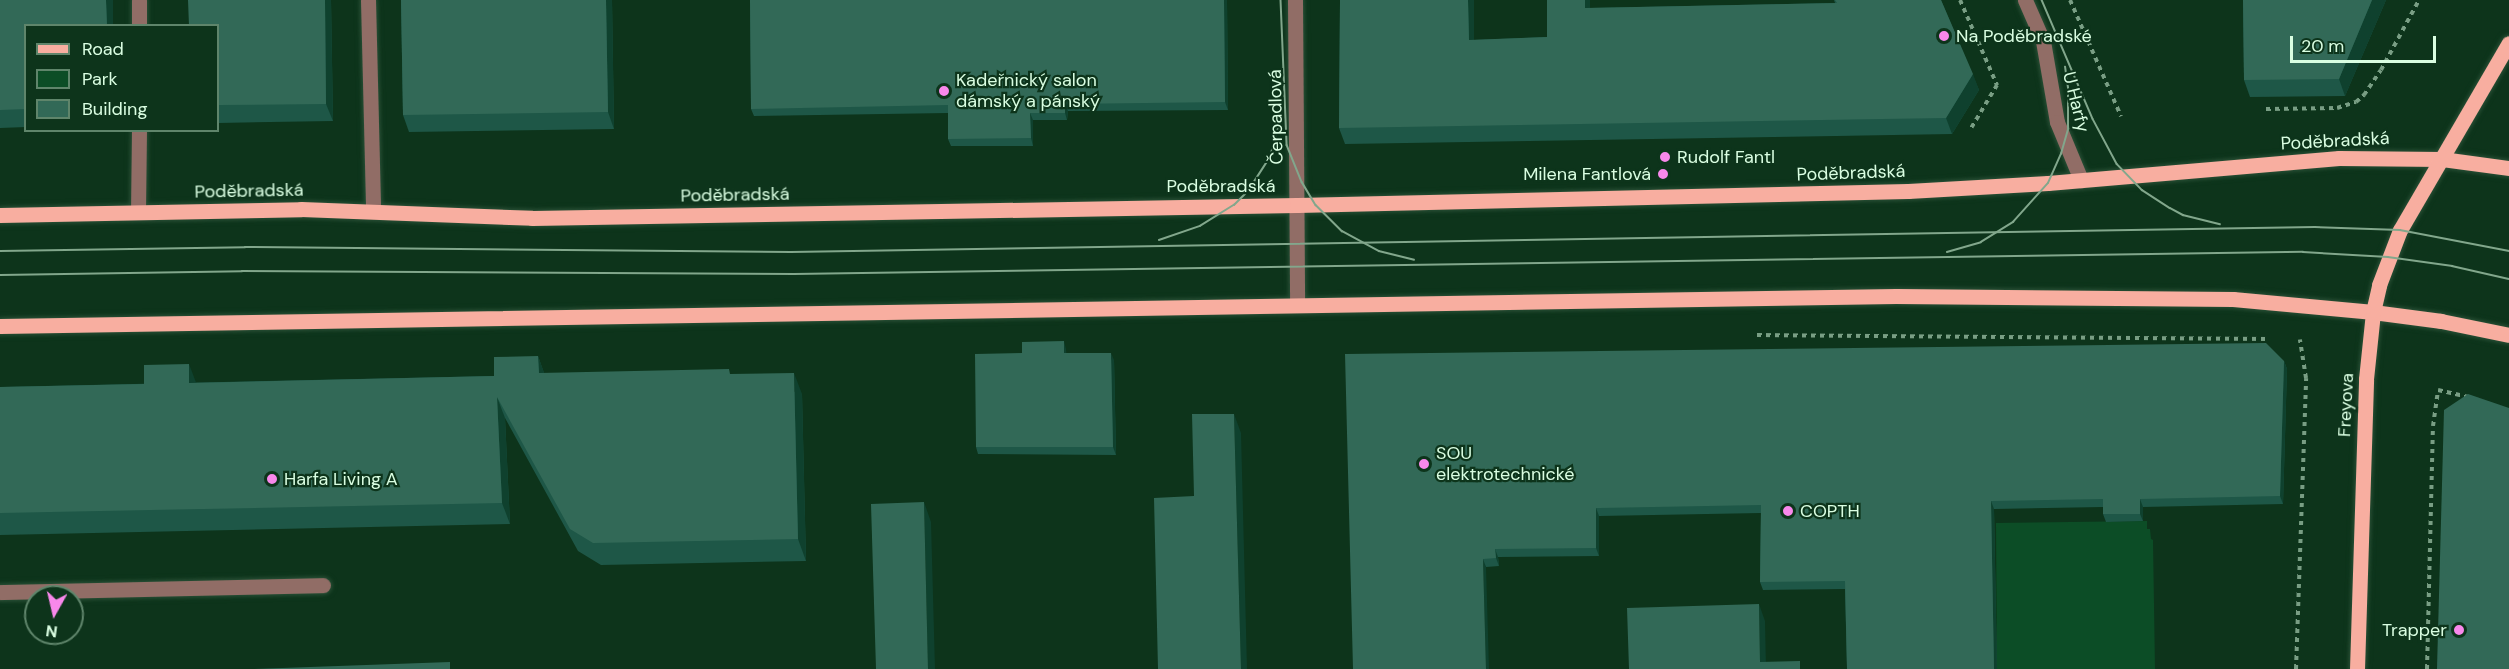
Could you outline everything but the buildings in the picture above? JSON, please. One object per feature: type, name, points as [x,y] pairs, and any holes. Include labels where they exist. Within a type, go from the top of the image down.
[{"type":"main road","name":"Freyova","points":[[2357,669],[2366,380],[2373,312],[2392,247],[2509,43]]},
{"type":"main road","name":"Poděbradská","points":[[0,215],[301,209],[532,218],[1297,206],[1908,191],[2081,180],[2339,158],[2442,159],[2509,168]]},
{"type":"main road","points":[[0,326],[1907,296],[2233,299],[2373,312],[2441,321],[2509,335]]},
{"type":"street","points":[[139,0],[139,24]]},
{"type":"street","points":[[368,0],[372,211]]},
{"type":"street","name":"Čerpadlová","points":[[1295,0],[1297,305]]},
{"type":"street","name":"U Harfy","points":[[2025,0],[2043,41],[2057,122],[2081,180]]},
{"type":"street","points":[[138,212],[139,132]]},
{"type":"street","points":[[0,592],[323,585]]},
{"type":"path","points":[[1960,0],[1997,85],[1970,130]]},
{"type":"path","points":[[2070,0],[2121,116]]},
{"type":"path","points":[[2266,109],[2337,108],[2356,102],[2364,96],[2381,70],[2419,0]]},
{"type":"path","points":[[2263,339],[2273,339]]},
{"type":"path","points":[[2292,339],[2302,339],[2306,378],[2296,669]]},
{"type":"path","points":[[2427,669],[2433,426],[2438,390],[2479,400]]},
{"type":"green space","points":[[2147,521],[2147,529],[2150,529],[2153,540],[2155,669],[1997,669],[1996,523]]},
{"type":"tram line","points":[[1281,0],[1287,145],[1302,182],[1316,205],[1342,231],[1379,251],[1414,260]]},
{"type":"tram line","points":[[2042,0],[2093,119],[2117,164],[2142,190],[2170,208],[2183,215],[2220,224]]},
{"type":"tram line","points":[[1947,252],[1981,242],[2013,222],[2048,183],[2061,154],[2068,129],[2068,88],[2065,67]]},
{"type":"tram line","points":[[1159,240],[1200,226],[1234,205],[1248,191],[1270,157],[1281,117]]},
{"type":"tram line","points":[[0,251],[245,247],[791,252],[2315,227],[2400,230],[2509,251]]},
{"type":"tram line","points":[[0,275],[242,271],[794,274],[2303,252],[2388,257],[2452,266],[2509,279]]},
{"type":"place","name":"Na Poděbradské","points":[[1944,36]]},
{"type":"place","name":"Kadeřnický salon dámský a pánský","points":[[944,91]]},
{"type":"place","name":"Rudolf Fantl","points":[[1665,157]]},
{"type":"place","name":"Milena Fantlová","points":[[1663,174]]},
{"type":"place","name":"SOU elektrotechnické","points":[[1424,464]]},
{"type":"place","name":"Harfa Living A","points":[[272,479]]},
{"type":"place","name":"COPTH","points":[[1788,511]]},
{"type":"place","name":"Trapper","points":[[2459,630]]}]
